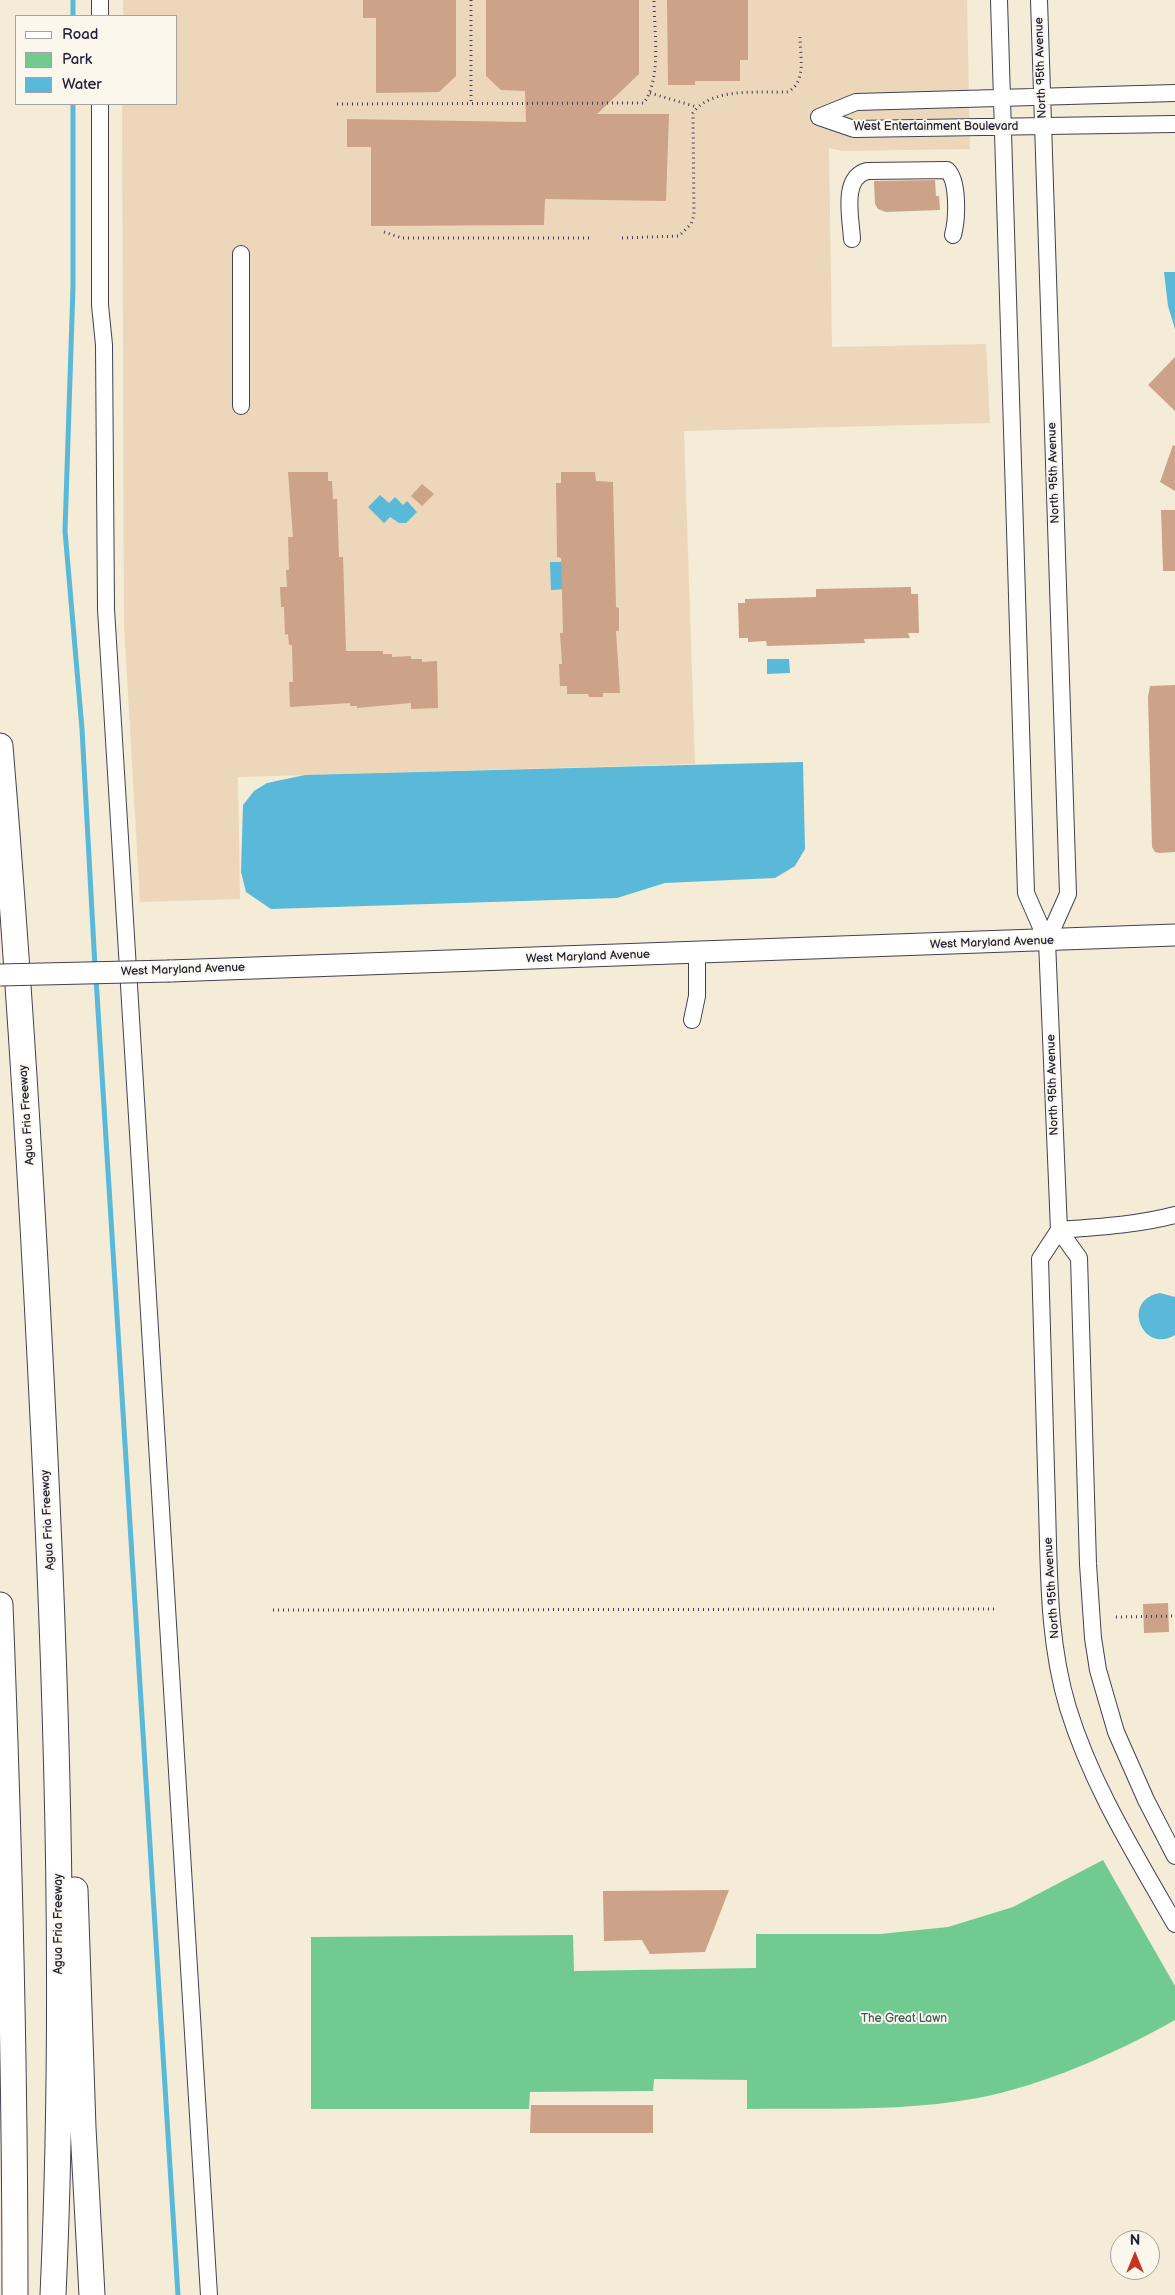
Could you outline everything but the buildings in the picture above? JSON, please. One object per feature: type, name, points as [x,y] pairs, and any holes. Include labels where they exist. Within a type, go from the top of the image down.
[{"type":"highway","name":"Agua Fria Freeway","points":[[0,746],[28,1125],[50,1563],[59,1885],[59,2051],[53,2295]]},
{"type":"highway","points":[[0,1605],[12,1943],[15,2295]]},
{"type":"highway","points":[[55,1716],[72,1790],[83,2128],[92,2295]]},
{"type":"main road","name":"West Maryland Avenue","points":[[0,975],[697,953],[1175,935]]},
{"type":"street","points":[[100,0],[100,15]]},
{"type":"street","name":"North 95th Avenue","points":[[999,0],[1026,893],[1047,941],[1058,1230],[1040,1260],[1050,1608],[1060,1675],[1068,1706],[1094,1777],[1110,1812],[1175,1924]]},
{"type":"street","name":"North 95th Avenue","points":[[1040,0],[1068,894],[1047,941]]},
{"type":"street","name":"West Entertainment Boulevard","points":[[1175,92],[856,102],[819,117],[854,129],[1175,124]]},
{"type":"street","points":[[100,105],[100,305],[104,345],[106,609],[210,2295]]},
{"type":"street","points":[[852,239],[851,188],[853,180],[859,173],[867,171],[947,170],[954,182],[955,226],[953,236]]},
{"type":"street","points":[[241,254],[241,406]]},
{"type":"street","points":[[692,1020],[697,996],[697,953]]},
{"type":"street","points":[[1058,1230],[1150,1221],[1175,1215]]},
{"type":"street","points":[[1058,1230],[1079,1258],[1089,1608],[1097,1662],[1116,1732],[1146,1800],[1175,1856]]},
{"type":"path","points":[[471,0],[471,104]]},
{"type":"path","points":[[337,104],[644,103],[655,79],[654,0]]},
{"type":"path","points":[[622,238],[679,236],[691,224],[694,215],[693,113],[697,107],[711,97],[724,94],[788,92],[799,81],[801,71],[800,37]]},
{"type":"path","points":[[650,93],[697,107]]},
{"type":"path","points":[[384,232],[402,238],[592,238]]},
{"type":"path","points":[[273,1610],[998,1609]]},
{"type":"path","points":[[1116,1617],[1175,1616]]},
{"type":"shaded area","points":[[123,0],[967,0],[970,149],[843,151],[829,148],[832,347],[986,344],[990,423],[684,431],[695,764],[238,777],[240,899],[140,902],[124,625],[122,105],[178,105],[178,15],[123,15]]},
{"type":"green space","name":"The Great Lawn","points":[[1103,1860],[1175,1986],[1175,2020],[1105,2056],[1003,2093],[950,2102],[892,2107],[747,2109],[747,2080],[654,2079],[653,2091],[530,2092],[529,2109],[311,2109],[311,1937],[573,1935],[574,1971],[756,1968],[756,1934],[880,1934],[948,1927],[1013,1907]]},
{"type":"water","points":[[1164,272],[1175,272],[1175,329],[1168,306]]},
{"type":"water","points":[[380,495],[389,503],[395,497],[403,505],[407,501],[417,512],[406,523],[399,523],[390,517],[384,523],[368,507]]},
{"type":"water","points":[[550,562],[565,562],[566,589],[551,590]]},
{"type":"water","points":[[767,659],[789,659],[790,673],[767,674]]},
{"type":"water","points":[[803,762],[805,849],[795,866],[775,878],[665,883],[617,898],[271,909],[246,892],[241,872],[243,805],[254,791],[267,783],[305,775]]},
{"type":"water","points":[[1160,1293],[1175,1297],[1175,1335],[1164,1339],[1154,1338],[1146,1332],[1140,1324],[1139,1315],[1141,1305],[1148,1298]]},
{"type":"waterway","points":[[73,0],[73,15]]},
{"type":"waterway","points":[[73,105],[73,287],[65,531],[82,729],[95,967]]},
{"type":"waterway","points":[[96,978],[178,2295]]}]
